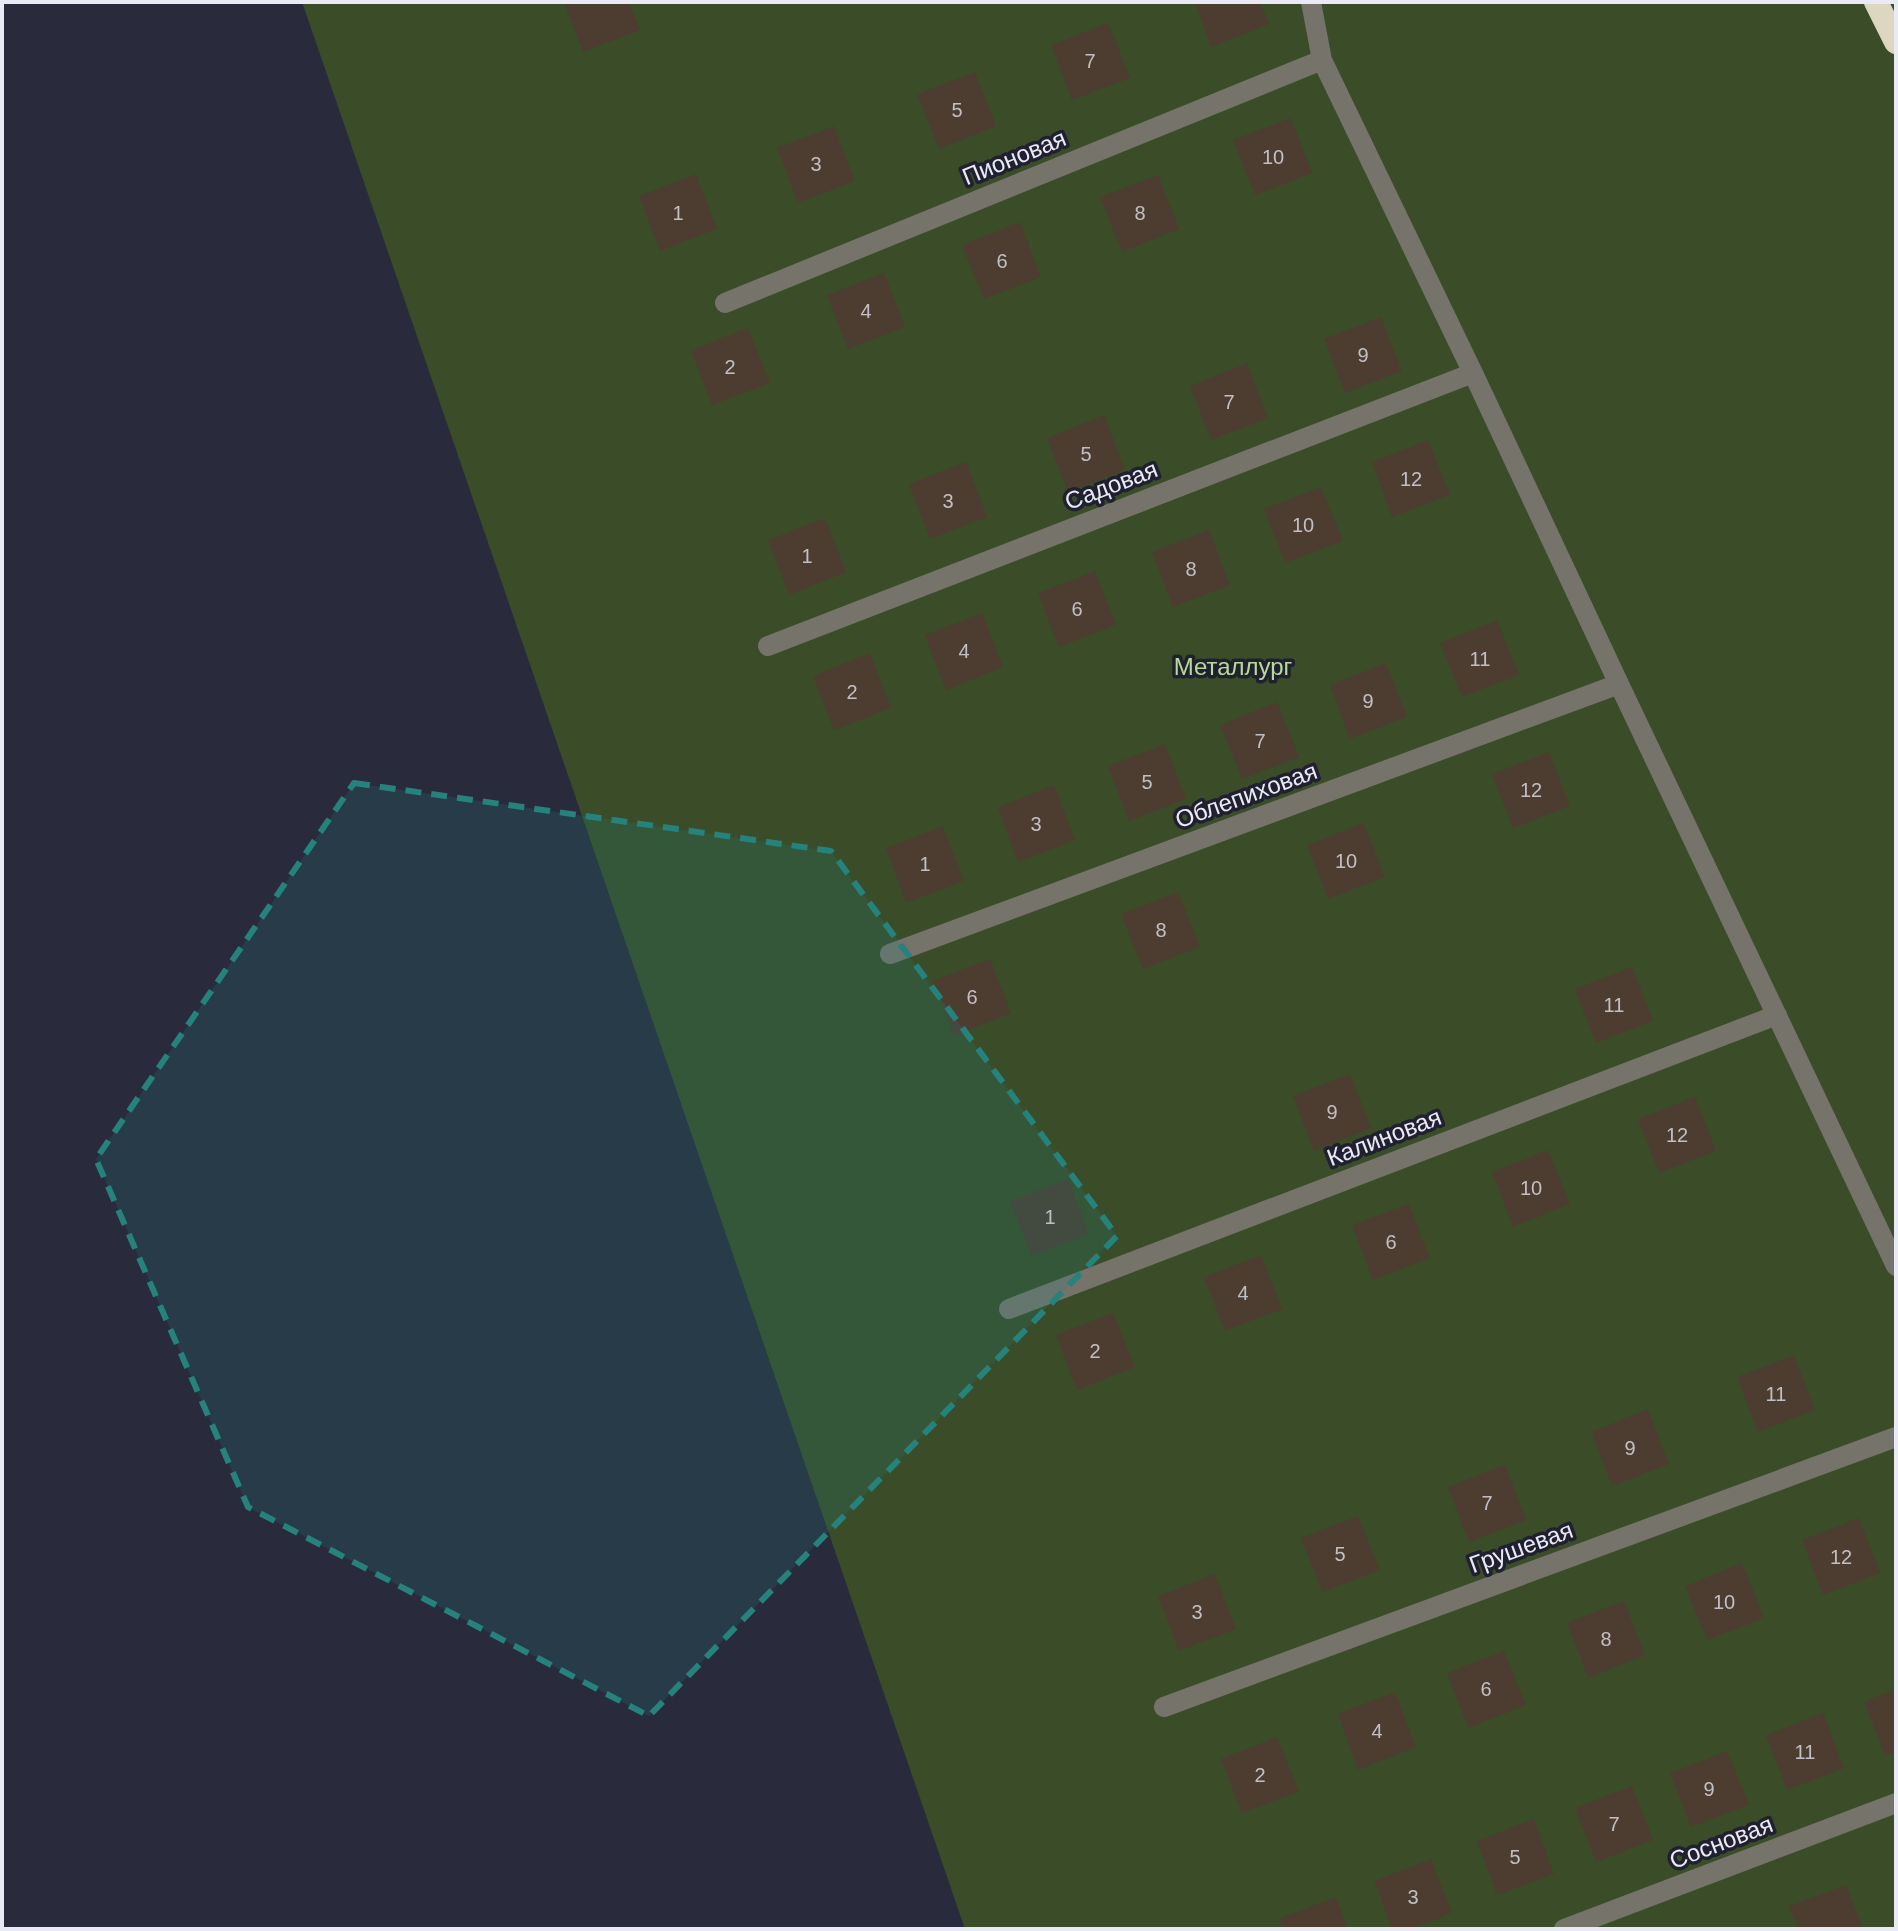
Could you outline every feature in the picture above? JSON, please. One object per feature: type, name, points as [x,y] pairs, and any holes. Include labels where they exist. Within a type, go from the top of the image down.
[{"type":"highway","points":[[1876,2],[1896,42]]},
{"type":"street","points":[[1311,2],[1322,60],[1896,1266]]},
{"type":"street","name":"Пионовая","points":[[725,303],[1322,60]]},
{"type":"street","name":"Садовая","points":[[768,646],[1473,373]]},
{"type":"street","name":"Облепиховая","points":[[890,954],[1619,684]]},
{"type":"street","name":"Калиновая","points":[[1009,1309],[1777,1015]]},
{"type":"street","name":"Грушевая","points":[[1164,1707],[1896,1437]]},
{"type":"street","name":"Сосновая","points":[[1564,1929],[1896,1803]]},
{"type":"highlighted area","points":[[354,783],[831,851],[1117,1236],[649,1716],[248,1507],[96,1159]]},
{"type":"green space","name":"Металлург","points":[[302,2],[1896,2],[1896,1929],[965,1929]]},
{"type":"building","points":[[564,2],[629,2],[640,30],[583,52]]},
{"type":"building","points":[[1195,2],[1260,2],[1269,24],[1211,47]]},
{"type":"building","points":[[1108,23],[1130,78],[1072,100],[1051,45]]},
{"type":"building","points":[[975,72],[996,126],[939,149],[917,94]]},
{"type":"building","points":[[1291,118],[1312,173],[1255,195],[1233,140]]},
{"type":"building","points":[[834,126],[855,181],[798,203],[777,148]]},
{"type":"building","points":[[696,174],[717,229],[660,251],[639,196]]},
{"type":"building","points":[[1158,175],[1179,229],[1122,252],[1100,197]]},
{"type":"building","points":[[1020,222],[1041,277],[984,299],[962,245]]},
{"type":"building","points":[[884,273],[905,327],[848,349],[827,295]]},
{"type":"building","points":[[1381,317],[1402,371],[1345,393],[1324,339]]},
{"type":"building","points":[[748,328],[770,383],[712,405],[691,350]]},
{"type":"building","points":[[1247,363],[1268,418],[1211,440],[1190,386]]},
{"type":"building","points":[[1104,415],[1125,470],[1068,492],[1047,438]]},
{"type":"building","points":[[1428,440],[1450,495],[1392,517],[1372,462]]},
{"type":"building","points":[[966,462],[987,517],[930,539],[909,484]]},
{"type":"building","points":[[1321,487],[1343,541],[1285,563],[1264,509]]},
{"type":"building","points":[[825,518],[846,572],[789,595],[768,540]]},
{"type":"building","points":[[1209,530],[1230,585],[1173,607],[1152,552]]},
{"type":"building","points":[[1095,571],[1116,625],[1059,647],[1038,593]]},
{"type":"building","points":[[982,613],[1003,667],[946,690],[925,635]]},
{"type":"building","points":[[1497,620],[1519,675],[1462,697],[1440,643]]},
{"type":"building","points":[[870,653],[891,708],[834,730],[813,676]]},
{"type":"building","points":[[1386,663],[1407,717],[1350,739],[1330,685]]},
{"type":"building","points":[[1277,702],[1299,757],[1242,779],[1220,725]]},
{"type":"building","points":[[1165,744],[1186,799],[1129,821],[1108,766]]},
{"type":"building","points":[[1549,752],[1570,806],[1513,828],[1492,774]]},
{"type":"building","points":[[1054,785],[1075,840],[1018,862],[998,807]]},
{"type":"building","points":[[1364,823],[1385,877],[1328,899],[1307,845]]},
{"type":"building","points":[[943,826],[964,881],[906,903],[886,848]]},
{"type":"building","points":[[1178,892],[1200,947],[1143,969],[1121,914]]},
{"type":"building","points":[[990,959],[1011,1013],[954,1036],[933,981]]},
{"type":"building","points":[[1632,967],[1653,1021],[1596,1043],[1575,989]]},
{"type":"building","points":[[1350,1074],[1371,1128],[1314,1151],[1293,1096]]},
{"type":"building","points":[[1695,1097],[1716,1151],[1659,1173],[1638,1119]]},
{"type":"building","points":[[1548,1150],[1570,1204],[1513,1227],[1492,1172]]},
{"type":"building","points":[[1068,1179],[1089,1234],[1032,1256],[1010,1201]]},
{"type":"building","points":[[1409,1204],[1430,1258],[1373,1280],[1352,1225]]},
{"type":"building","points":[[1261,1255],[1282,1309],[1225,1331],[1204,1277]]},
{"type":"building","points":[[1113,1313],[1135,1367],[1077,1390],[1056,1335]]},
{"type":"building","points":[[1794,1355],[1815,1410],[1758,1432],[1737,1377]]},
{"type":"building","points":[[1648,1409],[1669,1464],[1612,1486],[1591,1432]]},
{"type":"building","points":[[1505,1465],[1526,1520],[1469,1542],[1448,1487]]},
{"type":"building","points":[[1358,1516],[1380,1570],[1322,1592],[1301,1538]]},
{"type":"building","points":[[1859,1518],[1880,1573],[1823,1595],[1802,1540]]},
{"type":"building","points":[[1742,1563],[1764,1618],[1707,1640],[1685,1586]]},
{"type":"building","points":[[1215,1574],[1236,1629],[1179,1651],[1158,1596]]},
{"type":"building","points":[[1624,1601],[1645,1655],[1588,1678],[1567,1623]]},
{"type":"building","points":[[1504,1651],[1526,1705],[1468,1728],[1447,1673]]},
{"type":"building","points":[[1896,1689],[1896,1752],[1885,1756],[1864,1702]]},
{"type":"building","points":[[1395,1692],[1416,1747],[1358,1770],[1338,1714]]},
{"type":"building","points":[[1823,1713],[1844,1768],[1787,1790],[1766,1735]]},
{"type":"building","points":[[1277,1737],[1299,1792],[1242,1813],[1221,1759]]},
{"type":"building","points":[[1727,1751],[1749,1805],[1691,1827],[1670,1773]]},
{"type":"building","points":[[1632,1786],[1653,1840],[1596,1862],[1575,1808]]},
{"type":"building","points":[[1534,1819],[1554,1874],[1497,1895],[1477,1841]]},
{"type":"building","points":[[1431,1859],[1452,1913],[1411,1929],[1392,1929],[1374,1881]]},
{"type":"building","points":[[1846,1885],[1863,1929],[1798,1929],[1789,1906]]},
{"type":"building","points":[[1336,1897],[1348,1929],[1283,1929],[1279,1919]]}]
